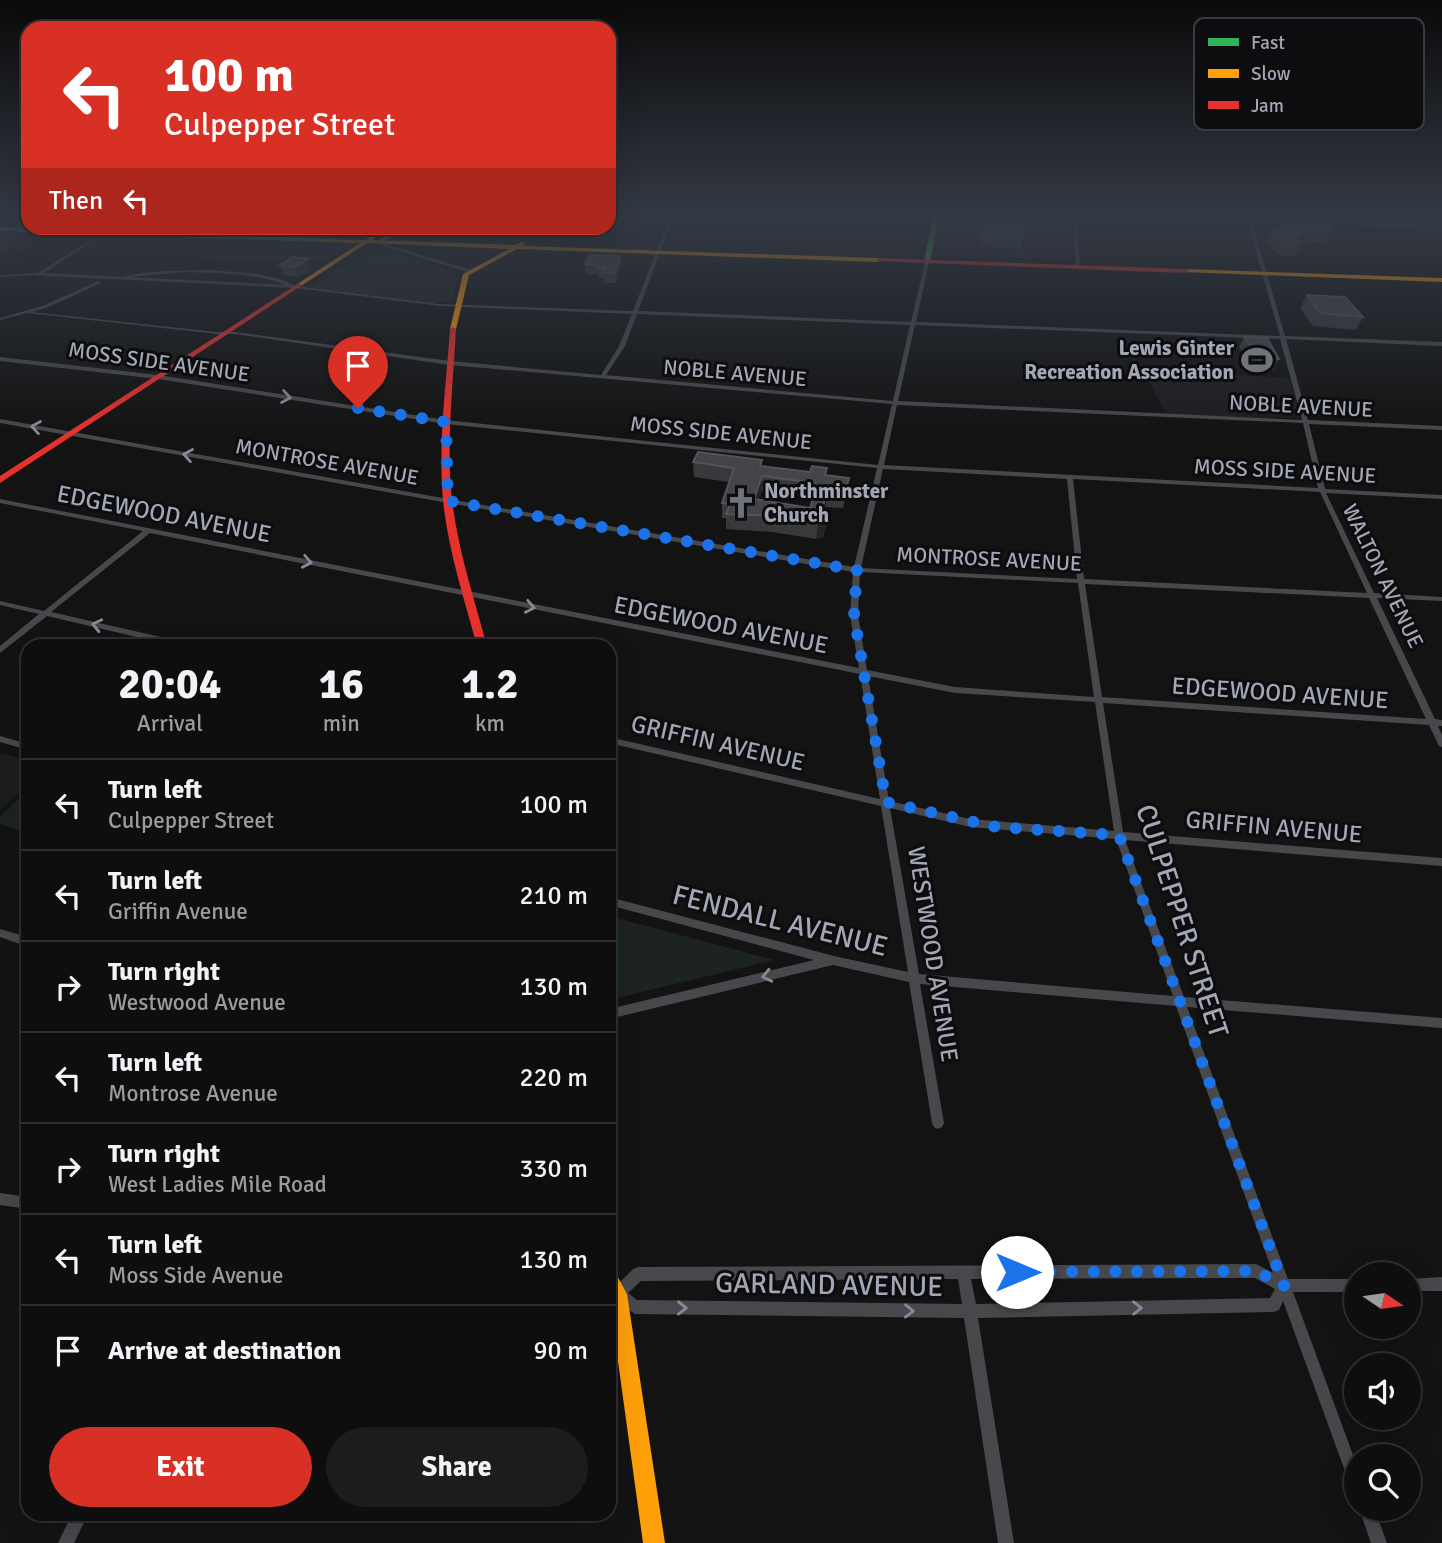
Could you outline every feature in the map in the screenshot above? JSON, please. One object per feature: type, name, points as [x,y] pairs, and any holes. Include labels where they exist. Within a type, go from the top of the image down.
[{"type":"main road","points":[[0,480],[294,288]]},
{"type":"main road","points":[[460,288],[456,306],[446,422],[448,501],[454,542],[480,639]]},
{"type":"main road","points":[[616,1312],[654,1543]]},
{"type":"street","points":[[0,319],[29,313],[81,288]]},
{"type":"street","points":[[304,288],[456,306],[1442,344]]},
{"type":"street","points":[[602,377],[617,358],[645,288]]},
{"type":"street","name":"WESTWOOD AVENUE","points":[[921,288],[857,570],[854,615],[938,1123]]},
{"type":"street","name":"WALTON AVENUE","points":[[1269,288],[1322,490],[1437,723],[1442,744]]},
{"type":"street","name":"NOBLE AVENUE","points":[[29,313],[226,333],[450,363],[896,403],[1442,428]]},
{"type":"street","name":"MOSS SIDE AVENUE","points":[[1,360],[158,377],[446,422],[881,467],[1442,496]]},
{"type":"street","name":"MONTROSE AVENUE","points":[[0,421],[857,570],[1442,599]]},
{"type":"street","name":"CULPEPPER STREET","points":[[1070,477],[1081,581],[1119,835],[1344,1449]]},
{"type":"street","name":"EDGEWOOD AVENUE","points":[[0,501],[955,690],[1437,723]]},
{"type":"street","points":[[0,650],[149,530]]},
{"type":"street","points":[[0,603],[156,639]]},
{"type":"street","points":[[0,739],[21,745]]},
{"type":"street","name":"GRIFFIN AVENUE","points":[[616,742],[996,827],[1442,862]]},
{"type":"street","name":"FENDALL AVENUE","points":[[616,903],[834,961],[915,978],[1179,1003],[1442,1023]]},
{"type":"street","points":[[0,933],[21,940]]},
{"type":"street","points":[[616,1012],[834,961]]},
{"type":"street","points":[[0,1199],[21,1202]]},
{"type":"street","name":"GARLAND AVENUE","points":[[616,1292],[638,1274],[1256,1271],[1284,1286],[1344,1285]]},
{"type":"street","points":[[964,1273],[1006,1543]]},
{"type":"street","points":[[1421,1285],[1442,1284]]},
{"type":"street","name":"GARLAND AVENUE","points":[[616,1296],[635,1307],[971,1311],[1274,1305],[1284,1286]]},
{"type":"street","points":[[66,1543],[77,1521]]},
{"type":"street","points":[[1371,1521],[1379,1543]]},
{"type":"shaded area","points":[[316,288],[455,288],[452,302],[429,303]]},
{"type":"shaded area","points":[[1143,370],[1290,378],[1300,418],[1167,416]]},
{"type":"shaded area","points":[[0,753],[21,758],[21,791],[0,811]]},
{"type":"shaded area","points":[[21,796],[19,830],[0,824],[0,816]]},
{"type":"shaded area","points":[[616,918],[774,960],[616,998]]},
{"type":"building","points":[[1307,295],[1345,297],[1363,317],[1320,313]]},
{"type":"building","points":[[1244,337],[1267,338],[1279,359],[1258,357]]},
{"type":"building","points":[[698,452],[762,460],[760,466],[810,472],[812,466],[827,468],[825,475],[849,478],[845,493],[827,491],[822,510],[827,511],[824,522],[818,524],[773,516],[726,514],[730,504],[722,503],[734,468],[693,462]],"holes":[[[762,476],[815,483],[812,491],[816,491],[810,508],[754,499]]]},
{"type":"traffic: slow","points":[[453,329],[463,288]]},
{"type":"traffic: slow","points":[[616,1290],[654,1543]]},
{"type":"traffic: jam","points":[[0,480],[294,288]]},
{"type":"traffic: jam","points":[[453,329],[445,456],[448,501],[454,542],[480,639]]},
{"type":"place","name":"Lewis Ginter Recreation Association","points":[[1257,360]]},
{"type":"place","name":"Northminster Church","points":[[741,503]]},
{"type":"route","points":[[358,408],[446,422],[448,501],[857,570],[854,615],[886,802],[996,827],[1098,836],[1119,835],[1284,1286],[1256,1271],[1017,1272]]}]
